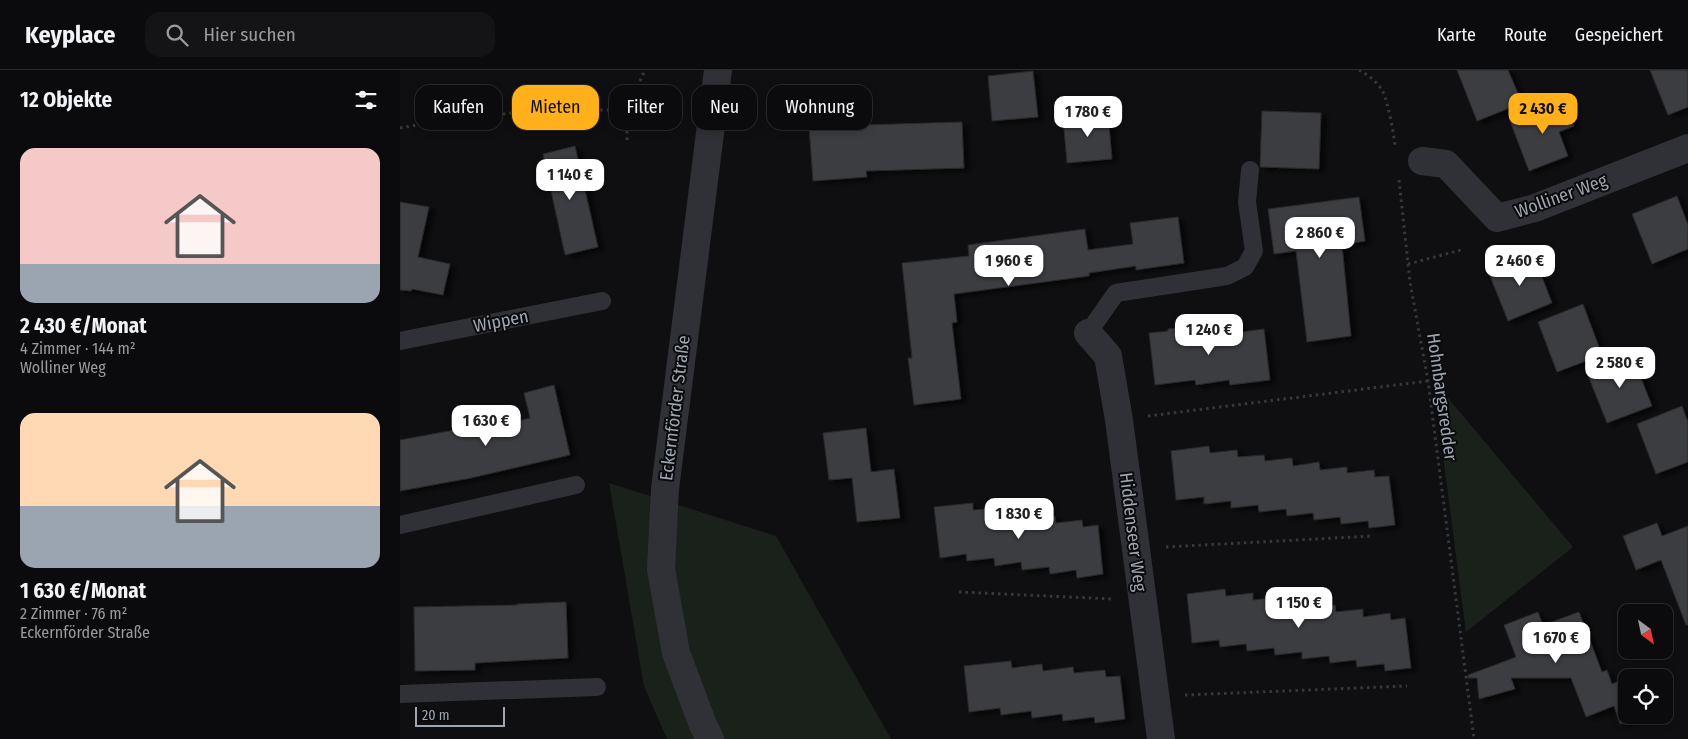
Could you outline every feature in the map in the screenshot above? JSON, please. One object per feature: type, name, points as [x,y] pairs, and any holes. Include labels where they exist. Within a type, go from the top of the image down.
[{"type":"street","name":"Eckernförder Straße","points":[[710,739],[676,653],[661,569],[665,489],[718,70]]},
{"type":"street","name":"Wolliner Weg","points":[[1422,161],[1446,164],[1497,218],[1534,208],[1688,148]]},
{"type":"street","name":"Hiddenseer Weg","points":[[1088,333],[1108,356],[1161,739]]},
{"type":"lane","points":[[1088,333],[1116,293],[1227,276],[1245,267],[1254,251],[1247,202],[1250,170]]},
{"type":"lane","name":"Wippen","points":[[400,341],[602,301]]},
{"type":"lane","points":[[400,525],[576,485]]},
{"type":"lane","points":[[400,694],[597,687]]},
{"type":"path","points":[[638,85],[645,70]]},
{"type":"path","points":[[1359,70],[1370,76],[1383,91],[1394,136],[1396,156]]},
{"type":"path","points":[[400,128],[450,119],[543,110],[609,110]]},
{"type":"path","points":[[627,130],[627,140]]},
{"type":"path","name":"Hohnbargsredder","points":[[1398,175],[1408,264],[1428,381],[1474,739]]},
{"type":"path","points":[[1408,264],[1461,250]]},
{"type":"path","points":[[1118,420],[1428,381]]},
{"type":"path","points":[[1136,549],[1372,536]]},
{"type":"path","points":[[959,592],[1142,600]]},
{"type":"path","points":[[1154,696],[1407,686]]},
{"type":"shaded area","points":[[1433,380],[1573,547],[1466,632]]},
{"type":"shaded area","points":[[609,483],[776,536],[891,739],[667,739],[644,686]]},
{"type":"building","points":[[1457,70],[1508,70],[1522,103],[1477,121]]},
{"type":"building","points":[[1650,70],[1688,70],[1688,107],[1668,115]]},
{"type":"building","points":[[1033,71],[1038,117],[992,121],[988,76]]},
{"type":"building","points":[[1563,100],[1574,126],[1559,132],[1568,156],[1529,171],[1510,121]]},
{"type":"building","points":[[1262,111],[1321,113],[1319,169],[1260,167]]},
{"type":"building","points":[[1108,114],[1112,159],[1067,163],[1063,118]]},
{"type":"building","points":[[962,122],[964,168],[866,171],[867,177],[813,181],[809,130],[872,130],[872,125]]},
{"type":"building","points":[[575,146],[598,247],[565,255],[543,154]]},
{"type":"building","points":[[1677,196],[1688,225],[1688,249],[1652,264],[1632,214]]},
{"type":"building","points":[[1359,197],[1365,241],[1342,245],[1351,336],[1307,342],[1296,251],[1274,254],[1268,209]]},
{"type":"building","points":[[400,202],[429,207],[418,257],[450,264],[443,295],[412,289],[411,291],[400,290]]},
{"type":"building","points":[[1178,217],[1184,263],[1136,270],[1136,266],[1089,273],[1089,276],[954,294],[957,322],[952,323],[961,399],[914,405],[908,358],[912,358],[902,263],[969,256],[968,245],[1085,229],[1088,250],[1133,244],[1130,223]]},
{"type":"building","points":[[1533,253],[1552,303],[1508,321],[1488,271]]},
{"type":"building","points":[[1583,304],[1602,355],[1557,372],[1538,322]]},
{"type":"building","points":[[1206,325],[1207,330],[1240,325],[1241,332],[1264,329],[1270,380],[1230,385],[1229,380],[1196,385],[1195,380],[1155,385],[1149,333]]},
{"type":"building","points":[[1632,355],[1652,406],[1607,423],[1587,373]]},
{"type":"building","points":[[554,385],[570,455],[471,478],[400,491],[400,440],[465,428],[466,433],[530,418],[524,393]]},
{"type":"building","points":[[1682,406],[1688,422],[1688,462],[1656,474],[1637,424]]},
{"type":"building","points":[[866,428],[871,472],[894,469],[900,518],[857,522],[852,478],[829,480],[823,433]]},
{"type":"building","points":[[1209,446],[1210,453],[1237,450],[1238,457],[1264,455],[1265,461],[1292,458],[1293,466],[1319,462],[1320,470],[1347,467],[1347,473],[1374,470],[1375,477],[1389,476],[1395,525],[1369,528],[1368,521],[1341,524],[1340,517],[1314,520],[1313,513],[1287,516],[1286,509],[1259,512],[1258,505],[1231,508],[1231,501],[1204,504],[1204,497],[1176,500],[1171,451]]},
{"type":"building","points":[[973,503],[973,510],[1000,508],[1001,514],[1028,512],[1028,519],[1055,516],[1056,523],[1082,520],[1083,527],[1098,525],[1103,574],[1077,578],[1076,570],[1050,574],[1049,567],[1022,570],[1021,562],[995,566],[994,558],[967,561],[966,554],[940,558],[934,507]]},
{"type":"building","points":[[1657,523],[1662,536],[1688,526],[1688,625],[1686,625],[1661,560],[1636,570],[1623,536]]},
{"type":"building","points":[[1225,589],[1226,596],[1253,593],[1253,600],[1280,597],[1281,605],[1308,601],[1309,608],[1335,605],[1336,612],[1363,609],[1363,617],[1390,613],[1391,620],[1405,618],[1411,668],[1385,671],[1384,664],[1357,667],[1356,660],[1330,663],[1329,656],[1302,659],[1302,652],[1275,655],[1274,648],[1247,651],[1246,644],[1220,647],[1219,640],[1192,643],[1187,594]]},
{"type":"building","points":[[566,602],[568,658],[475,663],[475,670],[415,671],[414,607]]},
{"type":"building","points":[[1538,612],[1543,625],[1579,612],[1602,672],[1607,670],[1612,684],[1618,681],[1618,718],[1614,706],[1586,717],[1571,678],[1511,678],[1515,689],[1479,699],[1477,678],[1468,678],[1468,675],[1516,657],[1504,625]]},
{"type":"building","points":[[1011,661],[1012,668],[1042,664],[1043,671],[1073,667],[1074,673],[1105,670],[1106,677],[1120,676],[1125,719],[1095,723],[1094,717],[1063,721],[1062,714],[1032,718],[1031,711],[1001,715],[1000,708],[969,712],[964,666]]}]
